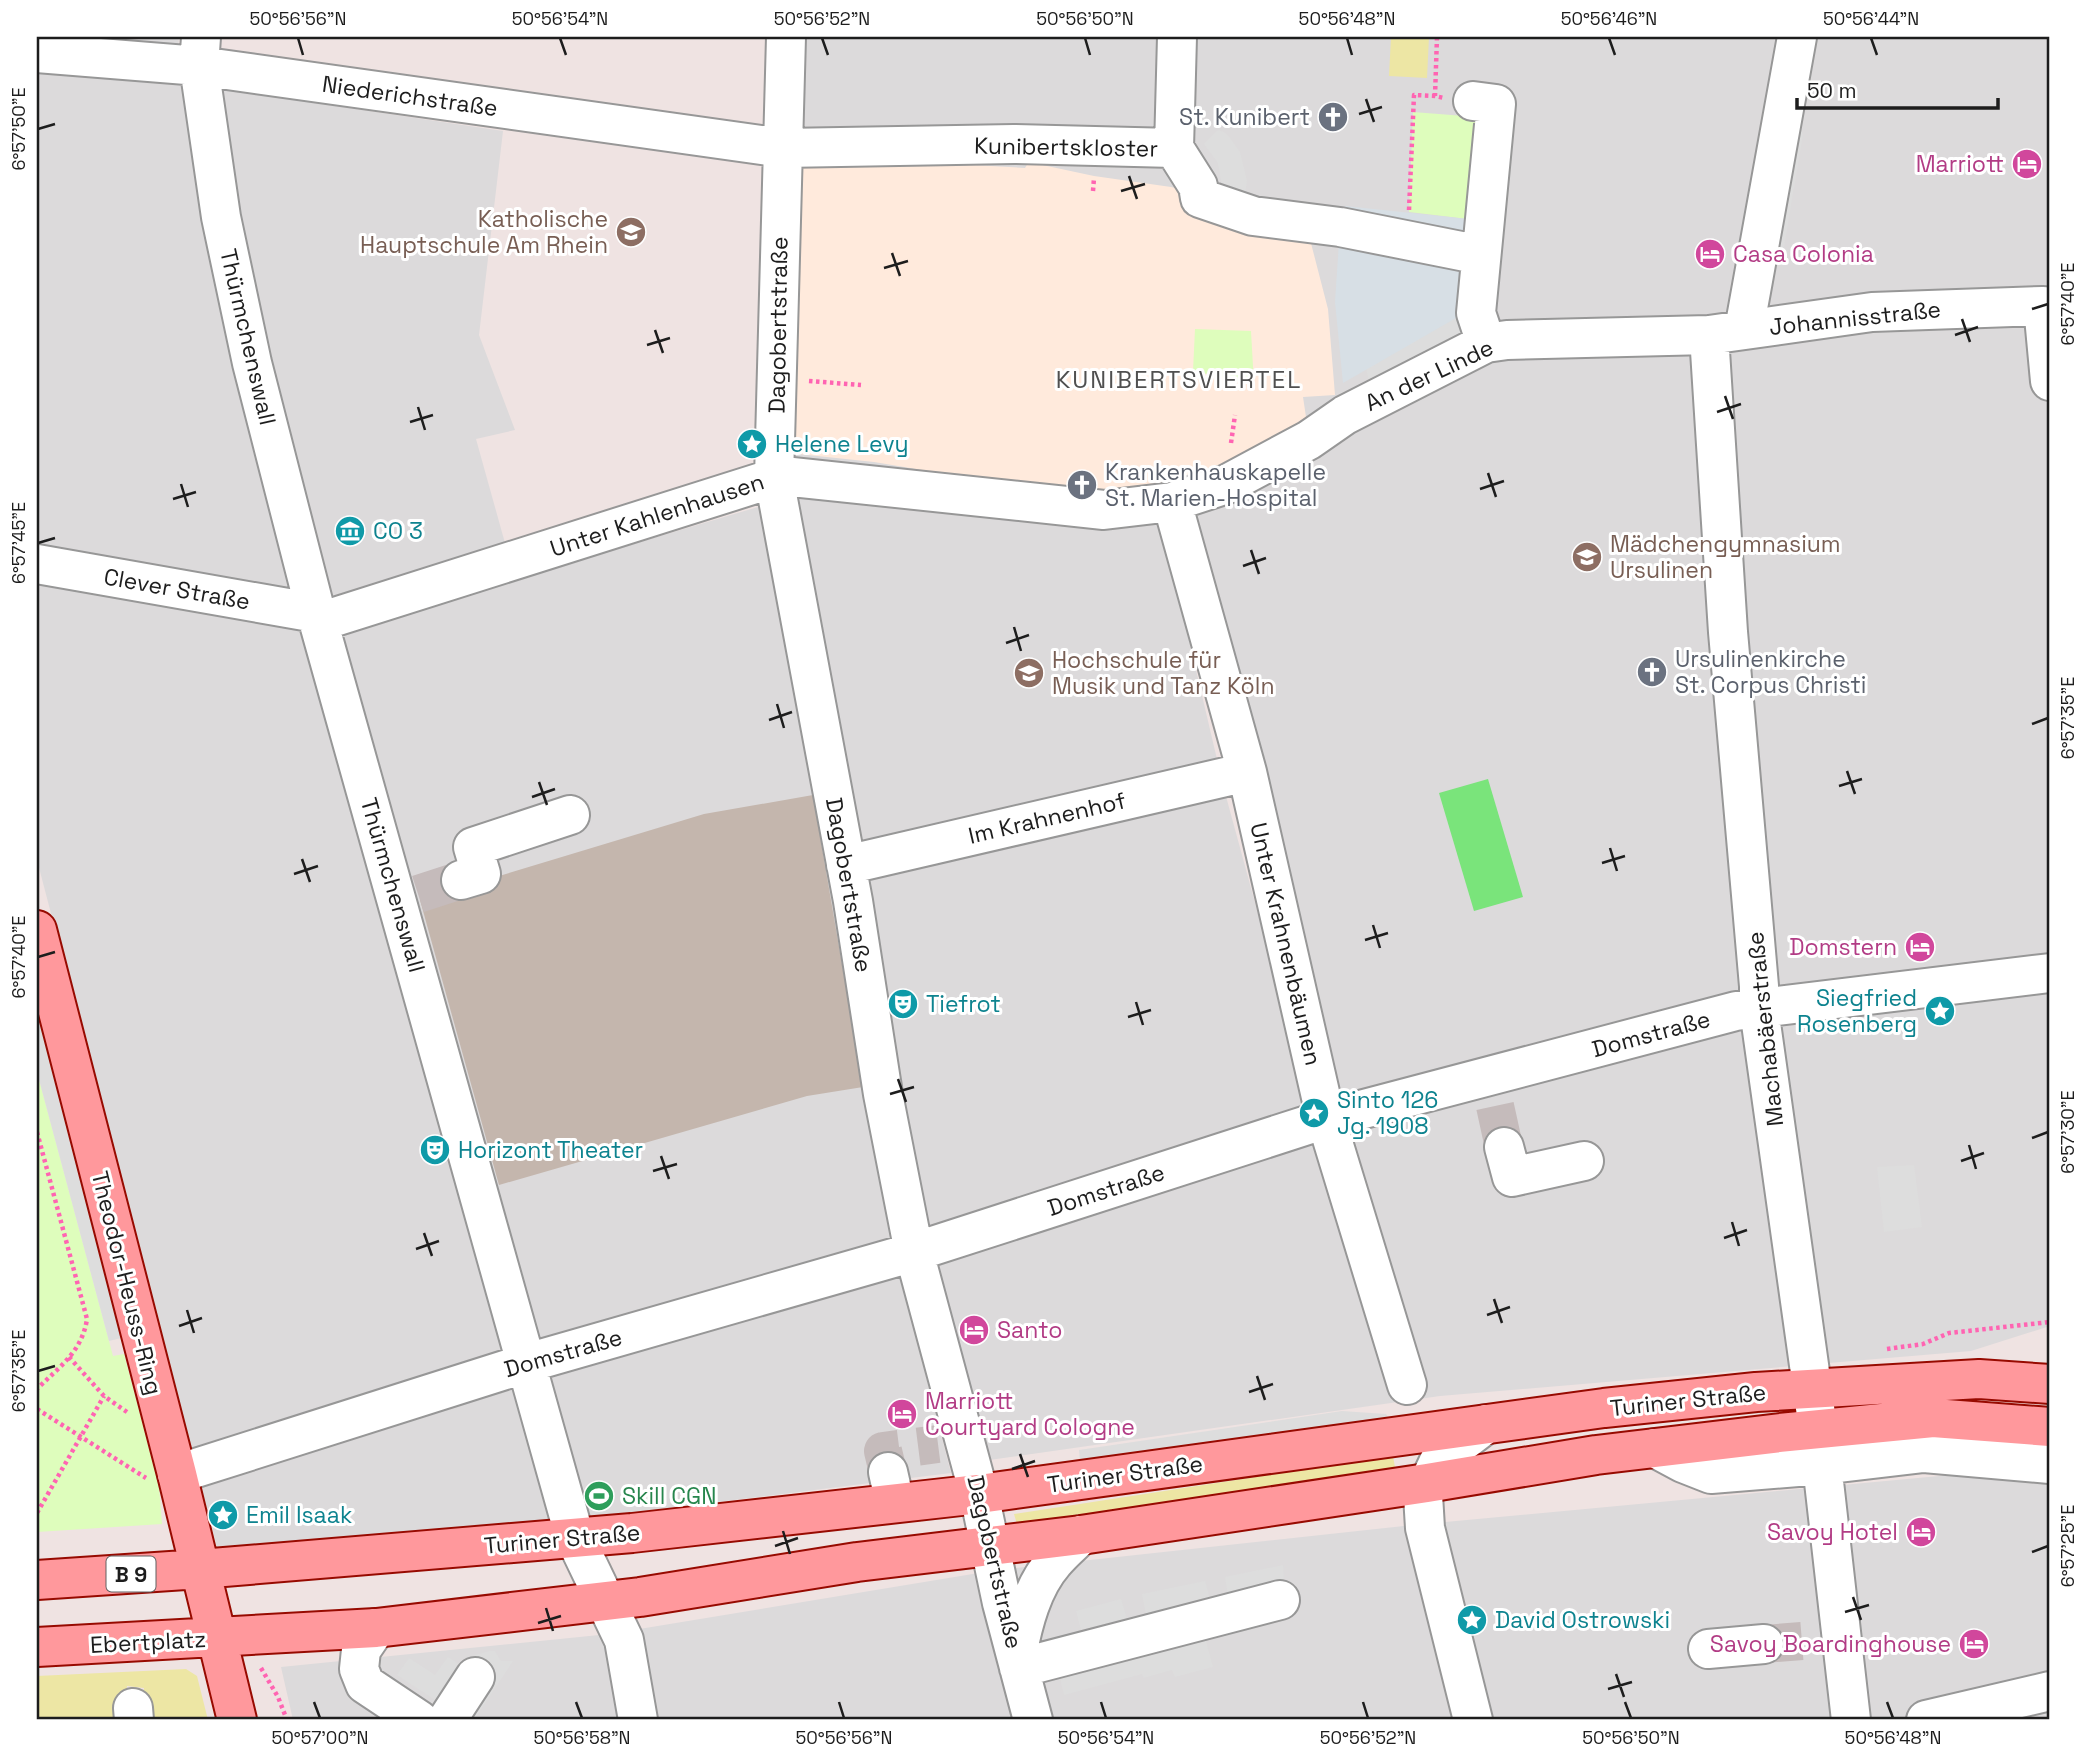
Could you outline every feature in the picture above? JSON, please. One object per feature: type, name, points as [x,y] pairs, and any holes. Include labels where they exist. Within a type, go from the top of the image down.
[{"type":"main road","name":"Theodor-Heuss-Ring","points":[[37,930],[165,1429],[164,1480],[200,1569],[233,1635]]},
{"type":"main road","points":[[1979,1379],[2050,1362]]},
{"type":"main road","name":"Turiner Straße","points":[[200,1569],[575,1538],[892,1487],[979,1494],[1604,1408],[1756,1392],[1979,1379],[2050,1384]]},
{"type":"main road","name":"Turiner Straße","points":[[233,1635],[376,1628],[606,1601],[857,1562],[1082,1535],[1656,1448],[1820,1447],[1933,1418],[2050,1427]]},
{"type":"main road","name":"B 9","points":[[37,1580],[200,1569]]},
{"type":"main road","name":"Ebertplatz","points":[[37,1647],[233,1635],[237,1720]]},
{"type":"street","name":"Dagobertstraße","points":[[786,37],[774,478],[846,865],[936,1384],[952,1443],[979,1494],[1033,1720]]},
{"type":"street","points":[[1177,37],[1182,161]]},
{"type":"street","name":"Machabäerstraße","points":[[1797,37],[1727,333],[1728,632],[1759,1009],[1820,1447],[1828,1639],[1851,1720]]},
{"type":"street","name":"Niederichstraße","points":[[37,54],[200,51],[783,148]]},
{"type":"street","name":"Thürmchenswall","points":[[200,51],[223,230],[252,363],[318,618],[407,897],[575,1538],[624,1640],[638,1720]]},
{"type":"street","points":[[1473,101],[1496,104],[1476,313],[1486,343]]},
{"type":"street","name":"Kunibertskloster","points":[[783,148],[1014,144],[1182,161],[1198,186],[1200,198],[1253,216],[1322,225],[1481,255]]},
{"type":"street","name":"Johannisstraße","points":[[1727,333],[1872,312],[2047,306],[2050,378]]},
{"type":"street","name":"An der Linde","points":[[1172,502],[1227,484],[1309,440],[1345,415],[1486,343],[1507,340],[1727,333]]},
{"type":"street","name":"Unter Kahlenhausen","points":[[318,618],[774,478],[792,477],[1104,510],[1172,502]]},
{"type":"street","name":"Unter Krahnenbäumen","points":[[1172,502],[1247,772],[1326,1119],[1407,1385]]},
{"type":"street","name":"Clever Straße","points":[[37,564],[318,618]]},
{"type":"street","name":"Im Krahnenhof","points":[[846,865],[1046,810],[1247,772]]},
{"type":"street","points":[[461,880],[481,874],[473,847],[570,815]]},
{"type":"street","name":"Domstraße","points":[[164,1480],[527,1363],[914,1252],[1326,1119],[1492,1092],[1736,1011],[2050,973]]},
{"type":"street","points":[[1504,1147],[1512,1177],[1584,1161]]},
{"type":"street","points":[[1473,1720],[1425,1528],[1423,1495],[1440,1459],[1486,1424]]},
{"type":"street","name":"Turiner Straße","points":[[1820,1447],[1924,1453],[2034,1471]]},
{"type":"street","points":[[1082,1535],[1051,1564],[1040,1585],[1024,1618],[1018,1662],[1280,1600]]},
{"type":"street","points":[[376,1628],[361,1650],[359,1669],[365,1684],[419,1720]]},
{"type":"street","points":[[1708,1649],[1764,1644]]},
{"type":"street","points":[[447,1720],[475,1677]]},
{"type":"street","points":[[1926,1720],[2050,1691]]},
{"type":"path","points":[[1435,96],[1437,37]]},
{"type":"path","points":[[1409,212],[1414,95],[1473,101]]},
{"type":"path","points":[[1093,191],[1094,183]]},
{"type":"path","points":[[777,379],[862,385]]},
{"type":"path","points":[[1231,443],[1235,415]]},
{"type":"path","points":[[37,1132],[87,1320],[84,1336],[69,1357],[37,1389]]},
{"type":"path","points":[[1884,1350],[1923,1344],[1949,1333],[2050,1322]]},
{"type":"path","points":[[69,1357],[104,1396],[150,1427],[165,1429]]},
{"type":"path","points":[[37,1513],[104,1396]]},
{"type":"path","points":[[37,1409],[147,1479],[164,1480]]},
{"type":"path","points":[[233,1635],[259,1664],[278,1697],[286,1720]]},
{"type":"shaded area","points":[[37,37],[179,37],[176,82],[503,131],[479,335],[515,430],[476,439],[515,579],[795,496],[1160,517],[1224,789],[1311,1108],[892,1245],[951,1473],[541,1524],[218,1551],[37,860]]},
{"type":"shaded area","points":[[794,37],[2050,37],[2050,1326],[1971,1351],[1440,1396],[982,1461],[929,1266],[1347,1134],[1164,495],[786,461]]},
{"type":"shaded area","points":[[1391,37],[1429,37],[1427,78],[1389,76]]},
{"type":"shaded area","points":[[1797,119],[1803,135],[1783,252],[1773,250]]},
{"type":"shaded area","points":[[1218,130],[1230,138],[1240,152],[1247,181],[1244,199],[1222,186],[1218,163],[1204,144]]},
{"type":"shaded area","points":[[792,155],[1025,168],[1028,163],[1033,163],[1094,176],[1171,187],[1305,220],[1328,309],[1335,395],[1303,397],[1306,417],[1253,453],[1233,463],[1133,495],[1000,483],[874,462],[789,453]]},
{"type":"shaded area","points":[[1345,206],[1468,219],[1463,314],[1343,383],[1335,302],[1340,227]]},
{"type":"shaded area","points":[[1463,314],[1466,339],[1371,389],[1366,368]]},
{"type":"shaded area","points":[[813,795],[863,1087],[807,1096],[499,1185],[420,900],[704,814]]},
{"type":"shaded area","points":[[37,996],[129,1336],[109,1341],[37,1072]]},
{"type":"shaded area","points":[[1914,1165],[1922,1227],[1884,1232],[1877,1167]]},
{"type":"shaded area","points":[[1342,1411],[1386,1414],[1388,1417],[1080,1463],[1079,1450]]},
{"type":"shaded area","points":[[1393,1456],[1396,1473],[1019,1531],[1014,1514]]},
{"type":"shaded area","points":[[1993,1471],[2050,1480],[2050,1720],[293,1720],[281,1667],[609,1634],[997,1570],[1413,1525]]},
{"type":"shaded area","points":[[1283,1565],[1284,1583],[1228,1595],[1225,1577]]},
{"type":"shaded area","points":[[1205,1581],[1210,1599],[1146,1614],[1142,1594]]},
{"type":"shaded area","points":[[1121,1599],[1127,1619],[1081,1630],[1076,1611]]},
{"type":"shaded area","points":[[1203,1630],[1213,1667],[1175,1677],[1172,1670],[1144,1678],[1142,1674],[1064,1695],[1058,1669]]},
{"type":"shaded area","points":[[495,1651],[501,1661],[513,1661],[474,1720],[466,1720],[397,1675],[409,1658],[435,1675],[448,1657],[465,1668],[475,1655]]},
{"type":"shaded area","points":[[186,1669],[197,1676],[208,1720],[145,1720],[141,1709],[144,1688],[127,1686],[124,1720],[37,1720],[37,1676]]},
{"type":"green space","points":[[1413,112],[1477,117],[1468,219],[1409,212]]},
{"type":"green space","points":[[1195,329],[1251,331],[1254,384],[1193,371]]},
{"type":"green space","points":[[1488,779],[1523,897],[1474,911],[1439,793]]},
{"type":"green space","points":[[37,1072],[113,1356],[124,1354],[159,1486],[162,1524],[37,1532]]},
{"type":"tunnel","points":[[418,894],[461,880]]},
{"type":"tunnel","points":[[1495,1106],[1504,1147]]},
{"type":"tunnel","points":[[888,1472],[883,1451],[938,1444]]},
{"type":"tunnel","points":[[1764,1644],[1814,1640]]},
{"type":"place","name":"St. Kunibert","points":[[1333,117]]},
{"type":"place","name":"Marriott","points":[[2027,164]]},
{"type":"place","name":"Katholische Hauptschule Am Rhein","points":[[631,232]]},
{"type":"place","name":"Casa Colonia","points":[[1710,254]]},
{"type":"place","name":"Helene Levy","points":[[752,444]]},
{"type":"place","name":"Krankenhauskapelle St. Marien-Hospital","points":[[1082,485]]},
{"type":"place","name":"CO 3","points":[[350,531]]},
{"type":"place","name":"Mädchengymnasium Ursulinen","points":[[1587,557]]},
{"type":"place","name":"Ursulinenkirche St. Corpus Christi","points":[[1652,672]]},
{"type":"place","name":"Hochschule für Musik und Tanz Köln","points":[[1029,673]]},
{"type":"place","name":"Domstern","points":[[1920,947]]},
{"type":"place","name":"Tiefrot","points":[[903,1004]]},
{"type":"place","name":"Siegfried Rosenberg","points":[[1940,1011]]},
{"type":"place","name":"Sinto 126 Jg. 1908","points":[[1314,1113]]},
{"type":"place","name":"Horizont Theater","points":[[435,1150]]},
{"type":"place","name":"Santo","points":[[974,1330]]},
{"type":"place","name":"Marriott Courtyard Cologne","points":[[902,1414]]},
{"type":"place","name":"Skill CGN","points":[[599,1496]]},
{"type":"place","name":"Emil Isaak","points":[[223,1515]]},
{"type":"place","name":"Savoy Hotel","points":[[1921,1532]]},
{"type":"place","name":"David Ostrowski","points":[[1472,1620]]},
{"type":"place","name":"Savoy Boardinghouse","points":[[1974,1644]]},
{"type":"district","name":"KUNIBERTSVIERTEL","points":[[1179,379]]}]
